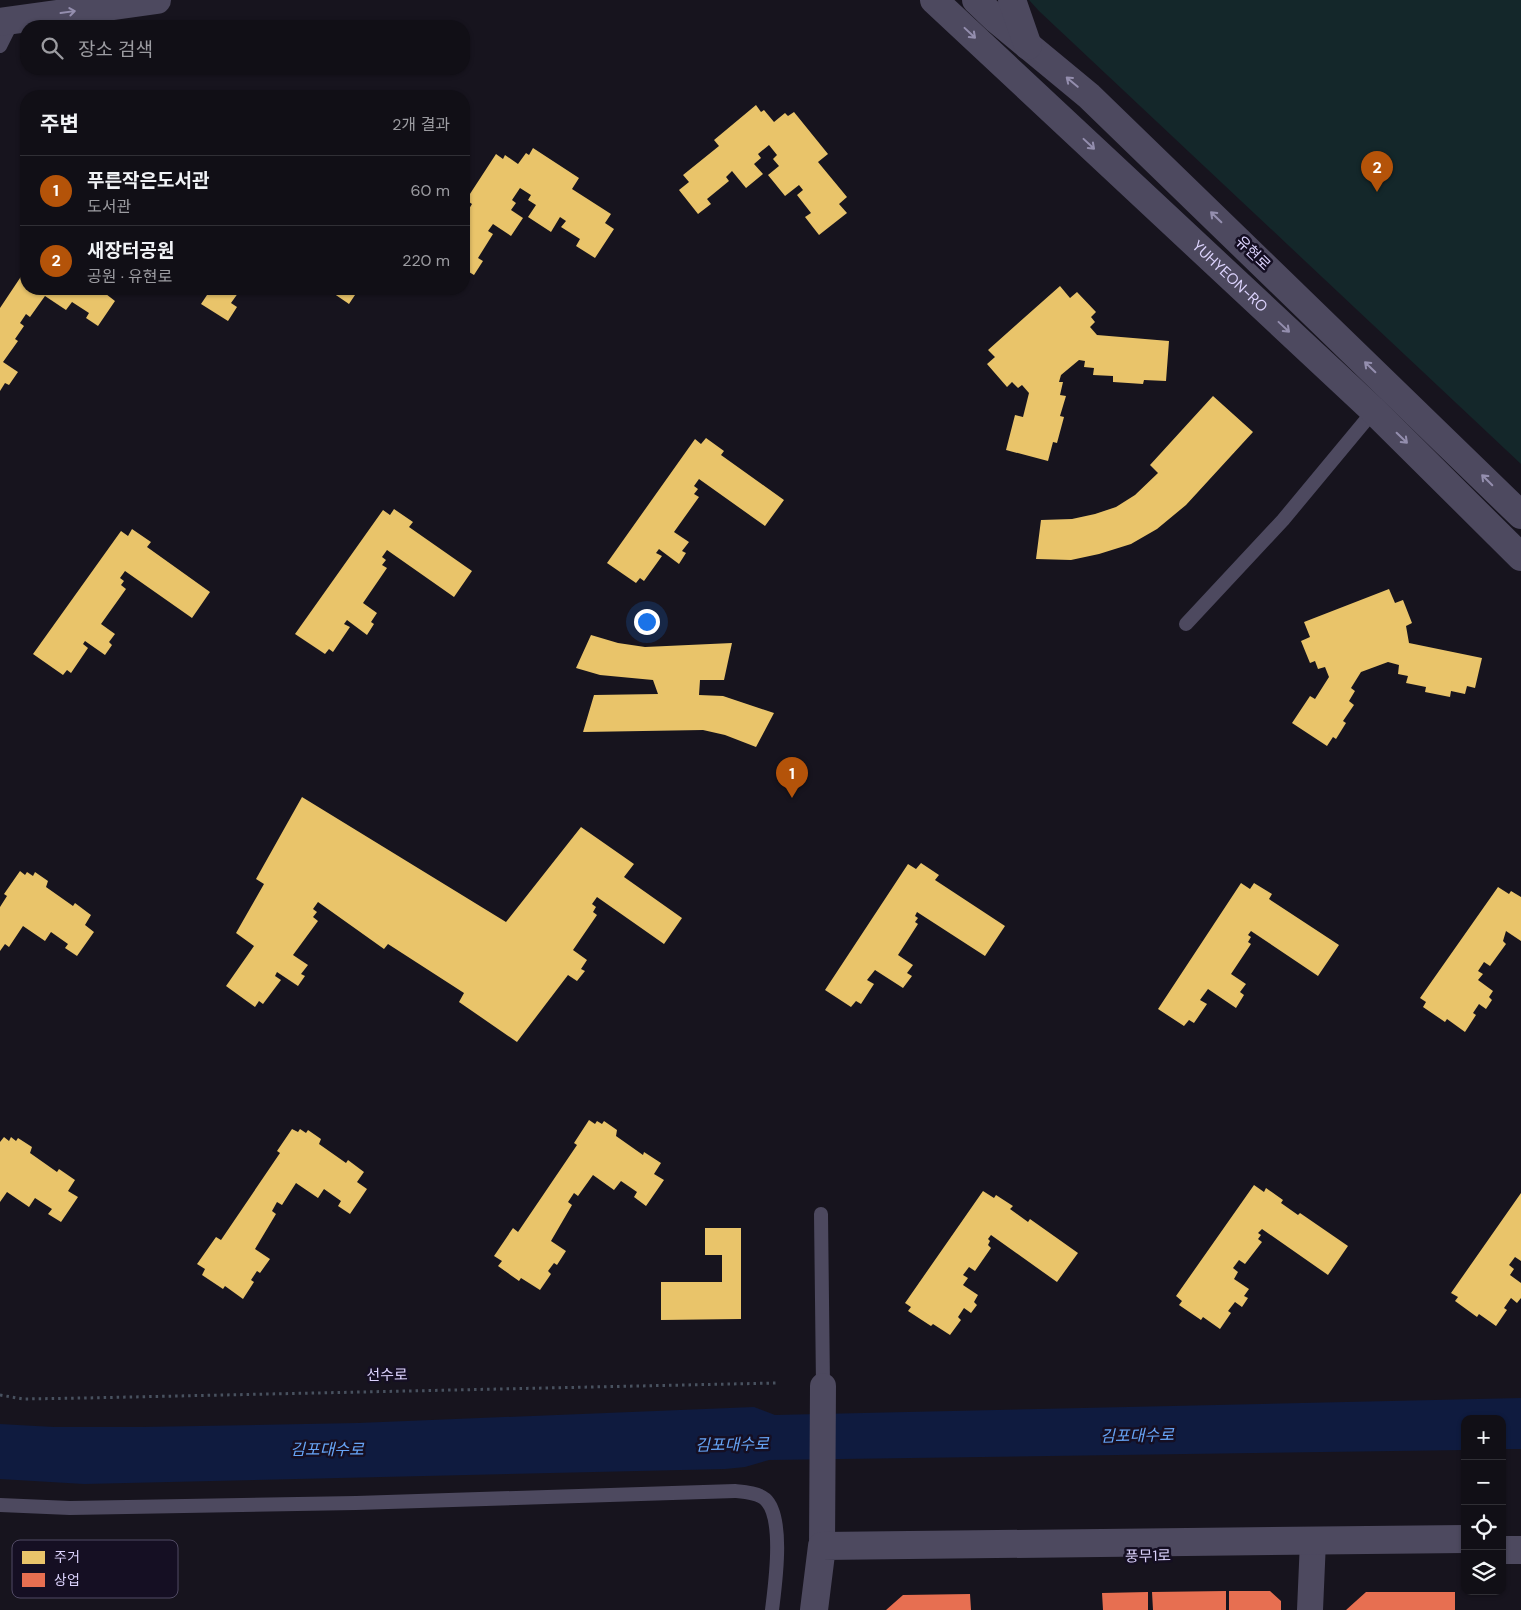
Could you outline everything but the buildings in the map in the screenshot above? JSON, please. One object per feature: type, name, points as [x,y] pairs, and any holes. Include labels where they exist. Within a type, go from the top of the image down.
[{"type":"street","points":[[7,16],[157,0]]},
{"type":"street","name":"YUHYEON-RO","points":[[934,0],[1373,410],[1521,557]]},
{"type":"street","name":"유현로","points":[[976,0],[1089,96],[1394,389],[1521,515]]},
{"type":"street","points":[[1012,0],[1028,46]]},
{"type":"street","points":[[822,1386],[823,1501],[827,1546],[827,1610]]},
{"type":"street","points":[[1506,1539],[1521,1538]]},
{"type":"street","name":"풍무1로","points":[[827,1546],[879,1556],[1016,1558],[1461,1539]]},
{"type":"street","points":[[814,1610],[827,1546]]},
{"type":"street","points":[[1310,1610],[1312,1547]]},
{"type":"street","name":"풍무1로","points":[[1312,1547],[1461,1551]]},
{"type":"street","points":[[1506,1550],[1521,1550]]},
{"type":"lane","points":[[1186,624],[1283,520],[1373,410],[1394,389]]},
{"type":"lane","points":[[820,1214],[822,1386]]},
{"type":"lane","points":[[0,1505],[70,1508],[356,1503],[743,1492],[764,1498],[771,1506],[776,1522],[775,1583],[772,1610]]},
{"type":"path","name":"선수로","points":[[0,1395],[23,1398],[85,1398],[776,1383]]},
{"type":"green space","points":[[1029,0],[1521,0],[1521,464],[1039,11]]},
{"type":"water","name":"김포대수로","points":[[1521,1398],[1521,1449],[1506,1449],[1506,1415],[1461,1415],[1461,1450],[769,1460],[745,1467],[725,1469],[84,1484],[0,1479],[0,1424],[54,1427],[142,1427],[358,1423],[754,1407],[775,1415]]},
{"type":"place","name":"새장터공원","points":[[1377,192]]},
{"type":"place","name":"푸른작은도서관","points":[[792,798]]}]
